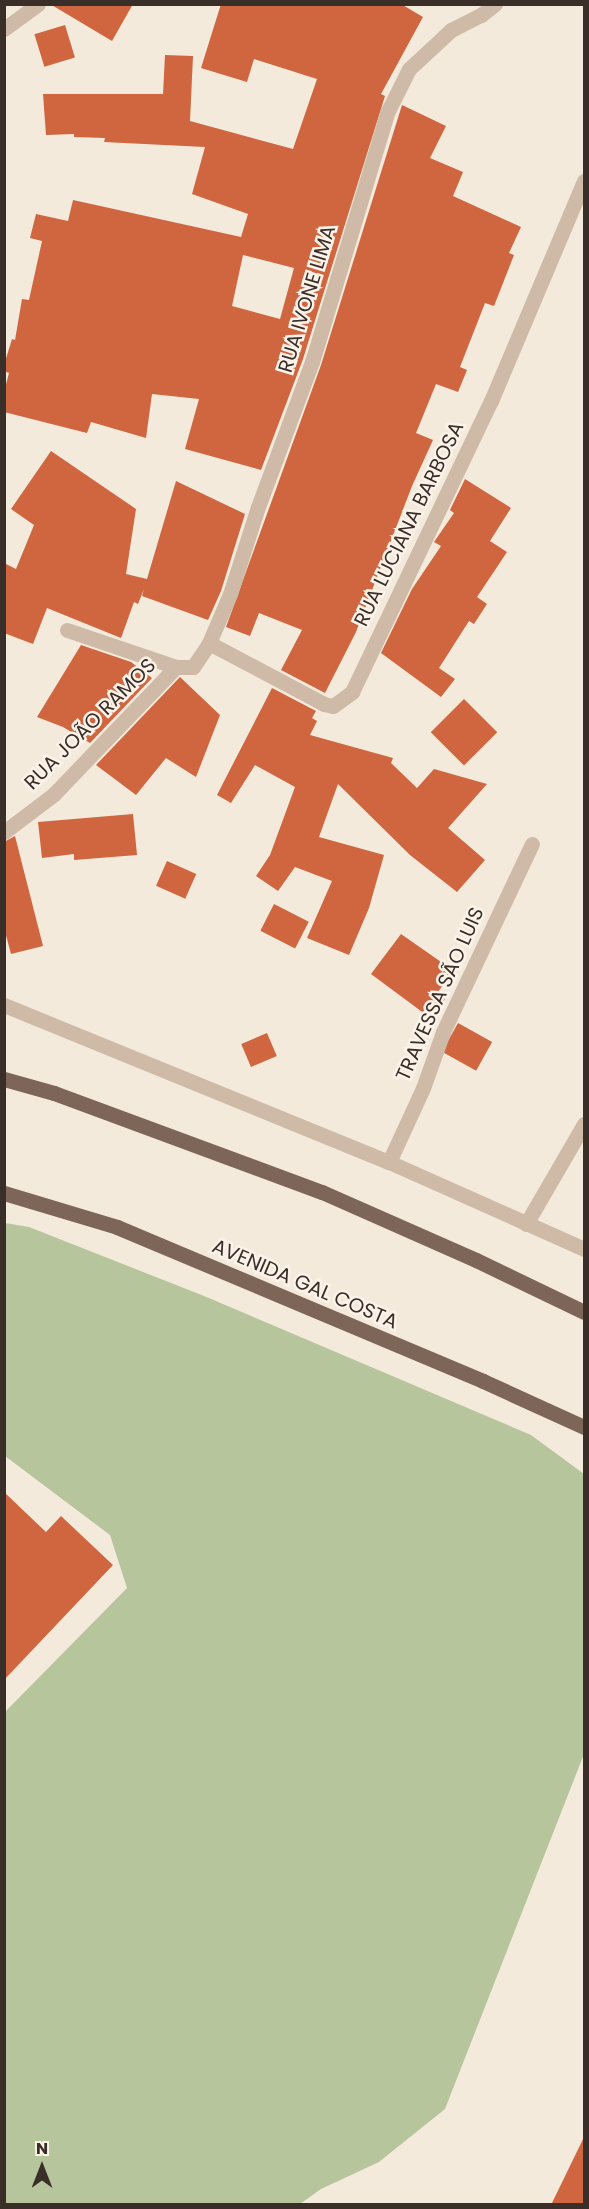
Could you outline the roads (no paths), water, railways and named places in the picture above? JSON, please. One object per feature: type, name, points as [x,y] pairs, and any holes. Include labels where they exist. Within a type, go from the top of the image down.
[{"type":"main road","points":[[4,1079],[54,1093],[322,1192],[476,1260],[585,1312]]},
{"type":"main road","name":"AVENIDA GAL COSTA","points":[[4,1193],[42,1202],[117,1227],[585,1427]]},
{"type":"street","points":[[4,29],[38,4]]},
{"type":"street","name":"RUA IVONE LIMA","points":[[209,644],[230,594],[312,362],[388,111],[409,69],[451,30],[481,15],[495,4]]},
{"type":"street","name":"RUA LUCIANA BARBOSA","points":[[209,644],[324,704],[333,706],[352,692],[491,401],[585,181]]},
{"type":"street","points":[[67,630],[176,667],[193,667],[209,644]]},
{"type":"street","name":"RUA JOÃO RAMOS","points":[[4,832],[54,794],[176,667]]},
{"type":"street","name":"TRAVESSA SÃO LUIS","points":[[389,1162],[423,1088],[443,1032],[532,844]]},
{"type":"street","points":[[4,1005],[389,1162],[585,1249]]},
{"type":"street","points":[[526,1224],[585,1124]]}]
